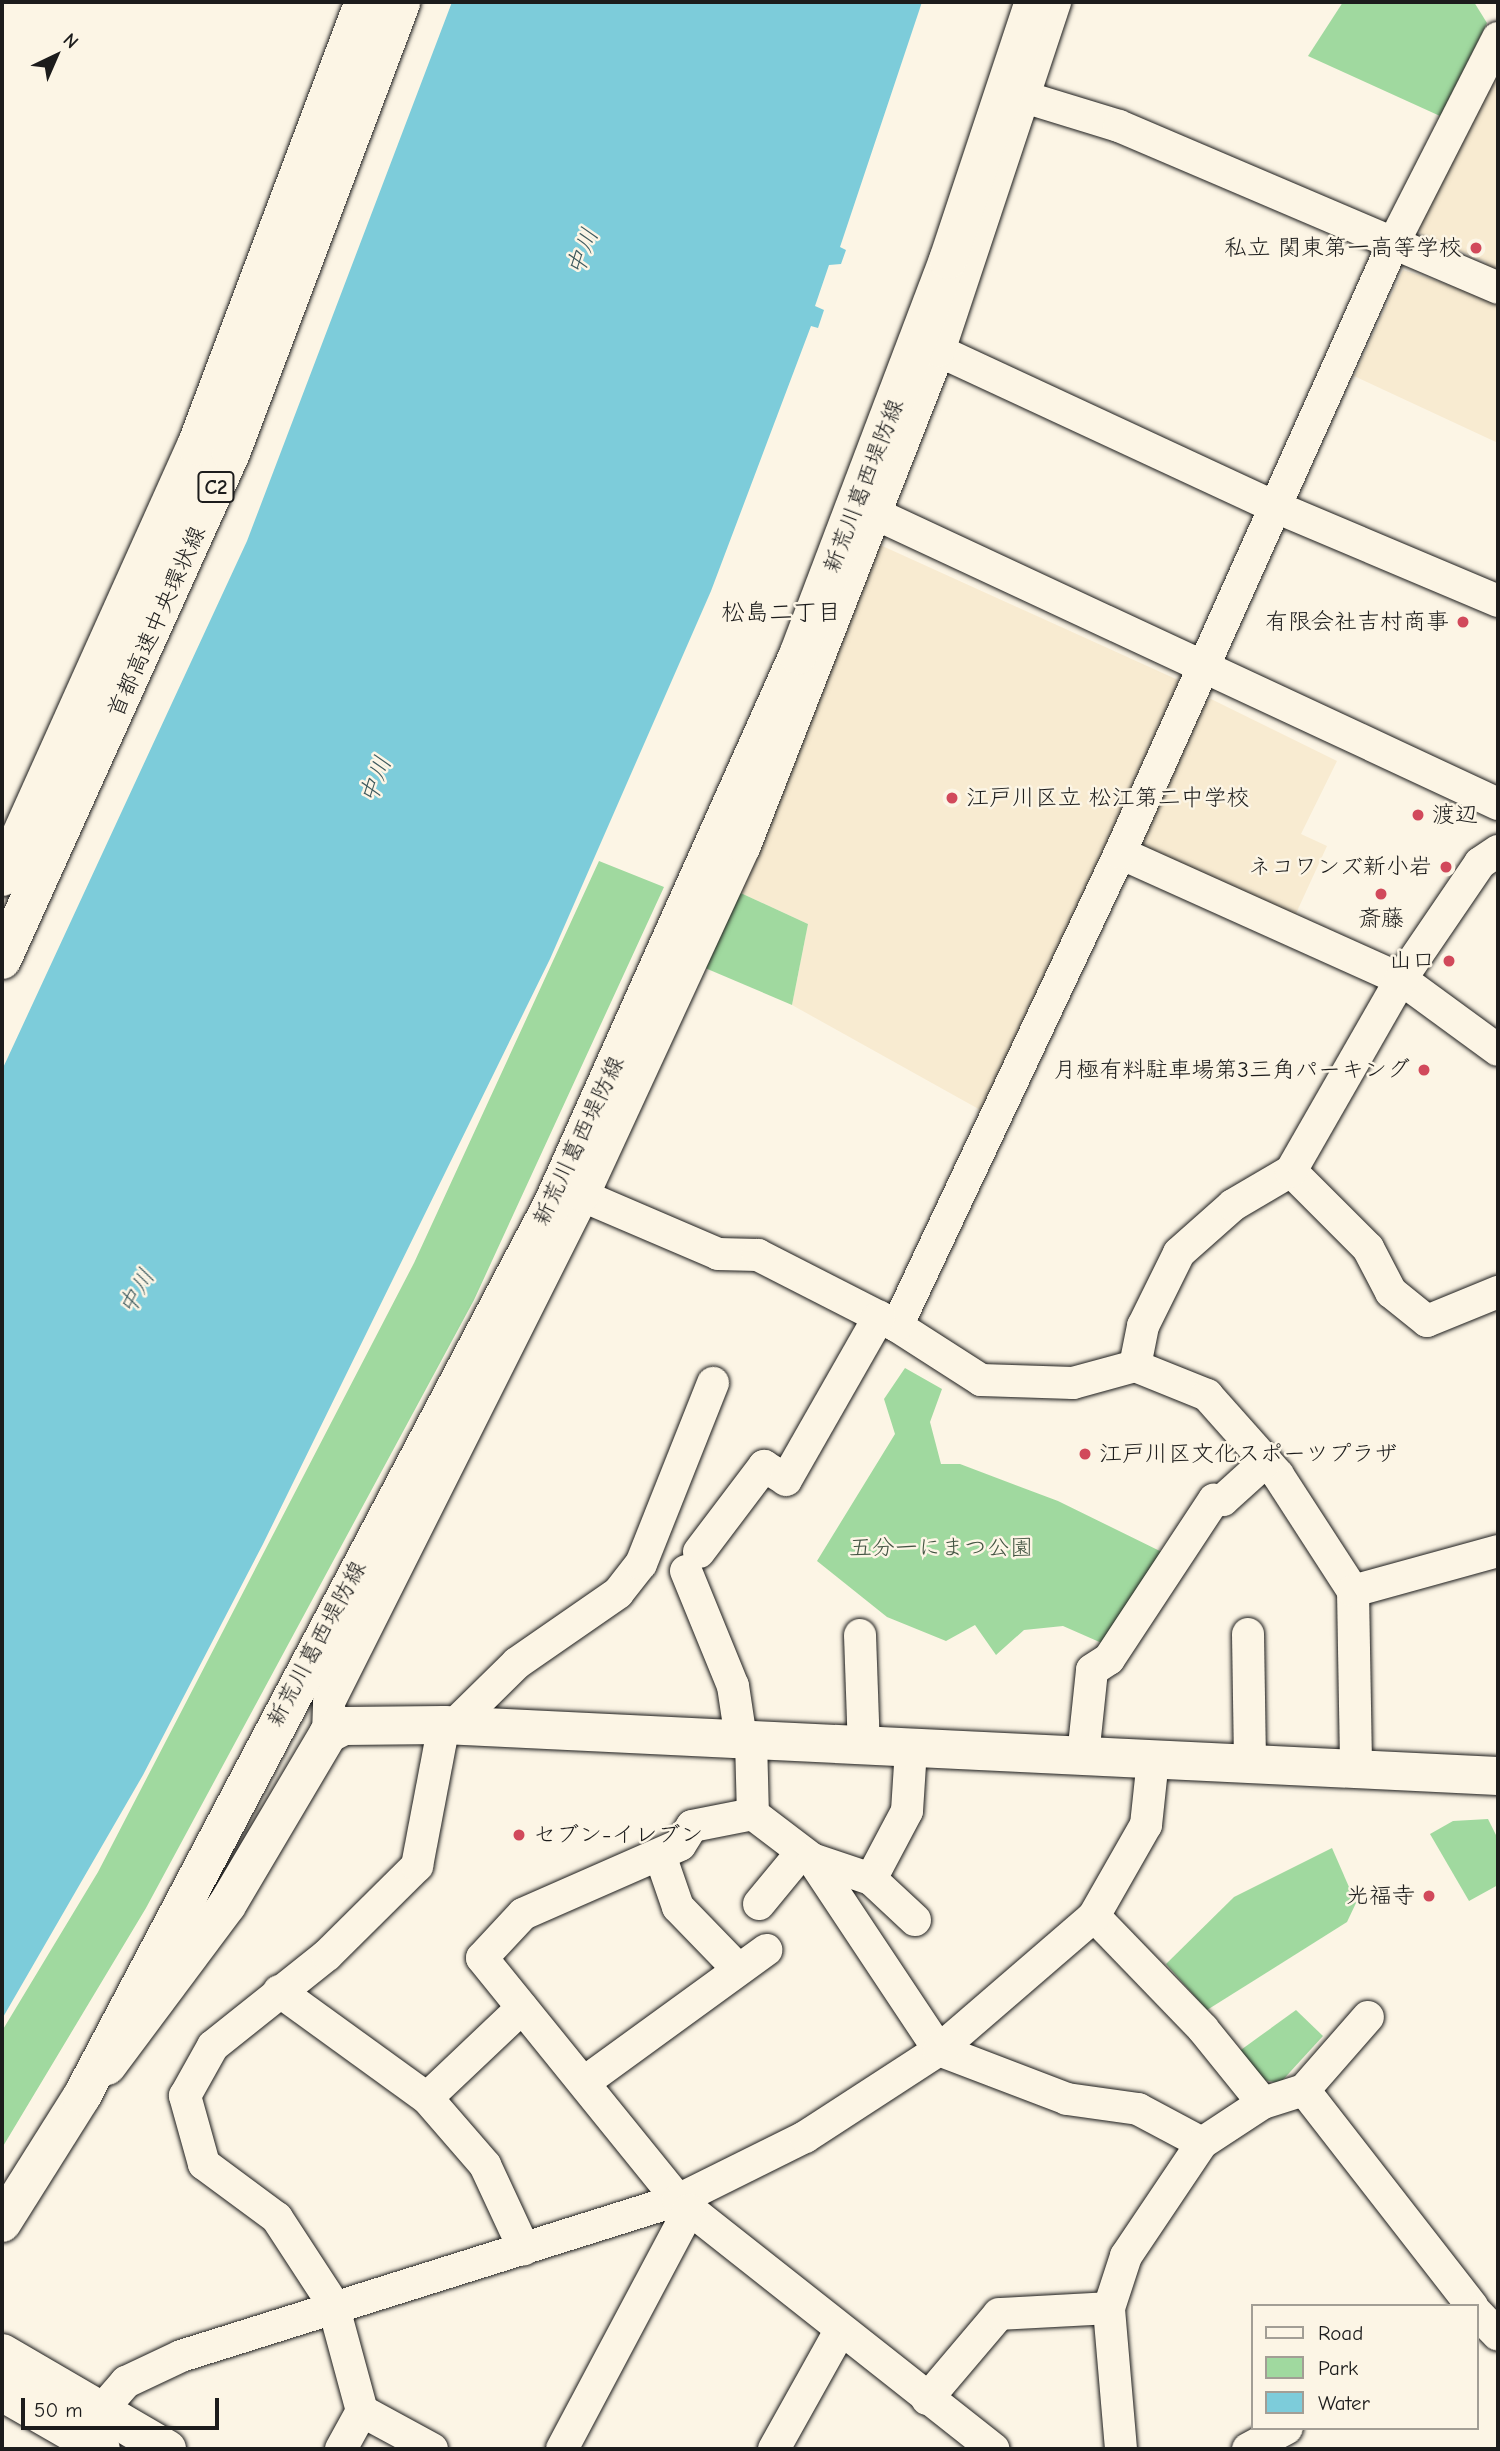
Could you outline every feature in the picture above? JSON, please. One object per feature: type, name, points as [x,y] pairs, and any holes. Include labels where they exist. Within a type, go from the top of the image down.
[{"type":"main road","name":"首都高速中央環状線","points":[[2,877],[196,446],[364,2]]},
{"type":"main road","name":"首都高速中央環状線","points":[[2,960],[231,453],[401,2]]},
{"type":"main road","name":"新荒川葛西堤防線","points":[[2,2224],[82,2096],[552,1205],[808,659],[1034,2]]},
{"type":"main road","points":[[82,2096],[197,1950],[328,1734],[368,1723],[1498,1776]]},
{"type":"main road","points":[[2,2353],[167,2449]]},
{"type":"main road","points":[[2,2392],[101,2449]]},
{"type":"street","points":[[328,1734],[329,1702],[583,1196],[744,848],[808,659],[878,515],[939,351],[1055,2]]},
{"type":"street","points":[[1202,2143],[1139,2109],[1067,2099],[939,2050],[807,1856],[753,1814],[746,1740],[733,1686],[693,1562],[764,1466],[786,1480],[888,1322],[1120,853],[1278,508],[1394,243],[1498,37]]},
{"type":"street","points":[[1024,97],[1119,126],[1498,288]]},
{"type":"street","points":[[939,351],[1278,508],[1498,601]]},
{"type":"street","points":[[878,515],[1205,665],[1498,804]]},
{"type":"street","points":[[1135,1366],[1143,1325],[1180,1253],[1233,1205],[1291,1171],[1401,979],[1480,863],[1498,851]]},
{"type":"street","points":[[1120,853],[1401,979],[1498,1050]]},
{"type":"street","points":[[1291,1171],[1368,1248],[1391,1292],[1427,1321],[1498,1292]]},
{"type":"street","points":[[583,1196],[718,1254],[758,1255],[888,1322],[981,1380],[1073,1383],[1135,1366],[1207,1395],[1266,1461],[1353,1591],[1356,1770]]},
{"type":"street","points":[[341,2449],[362,2411],[333,2304],[277,2218],[204,2164],[185,2096],[213,2046],[327,1955],[417,1866],[449,1725],[517,1663],[618,1593],[641,1564],[713,1383]]},
{"type":"street","points":[[1083,1756],[1092,1670],[1109,1659],[1214,1500],[1223,1500],[1266,1461]]},
{"type":"street","points":[[1353,1591],[1498,1551]]},
{"type":"street","points":[[1248,1634],[1250,1764]]},
{"type":"street","points":[[860,1635],[864,1747]]},
{"type":"street","points":[[871,1879],[907,1811],[911,1749]]},
{"type":"street","points":[[100,2412],[110,2393],[170,2361],[333,2304],[684,2205],[806,2137],[939,2050],[1094,1916],[1146,1825],[1153,1759]]},
{"type":"street","points":[[753,1814],[692,1826],[680,1845],[523,1914],[482,1958],[586,2081],[684,2205],[993,2449]]},
{"type":"street","points":[[660,1855],[678,1907],[738,1969]]},
{"type":"street","points":[[807,1856],[871,1879],[915,1920]]},
{"type":"street","points":[[759,1904],[807,1856]]},
{"type":"street","points":[[1094,1916],[1203,2029],[1263,2103]]},
{"type":"street","points":[[586,2081],[766,1950]]},
{"type":"street","points":[[279,1991],[427,2098],[485,2165],[524,2249]]},
{"type":"street","points":[[427,2098],[522,2008]]},
{"type":"street","points":[[1121,2449],[1109,2308],[1126,2256],[1202,2143],[1263,2103],[1304,2090],[1368,2017]]},
{"type":"street","points":[[1304,2090],[1473,2304]]},
{"type":"street","points":[[562,2449],[684,2205]]},
{"type":"street","points":[[927,2399],[999,2314],[1109,2308]]},
{"type":"street","points":[[774,2449],[841,2331]]},
{"type":"street","points":[[362,2411],[432,2449]]},
{"type":"street","points":[[1248,2449],[1283,2430]]},
{"type":"shaded area","name":"私立 関東第一高等学校","points":[[1498,58],[1498,286],[1492,301],[1498,303],[1498,443],[1354,376],[1403,270],[1474,293],[1486,262],[1421,234],[1415,222]]},
{"type":"shaded area","name":"江戸川区立 松江第二中学校","points":[[878,544],[1178,680],[1182,692],[1202,703],[1211,699],[1337,761],[1301,834],[1327,846],[1293,920],[1145,850],[1140,837],[984,1112],[792,1005],[808,924],[732,889]]},
{"type":"green space","points":[[1343,2],[1474,2],[1487,23],[1440,116],[1308,56]]},
{"type":"green space","points":[[599,861],[664,887],[474,1300],[146,1908],[2,2148],[2,2031],[98,1872],[414,1263]]},
{"type":"green space","points":[[732,889],[808,924],[792,1005],[698,965]]},
{"type":"green space","name":"五分一にまつ公園","points":[[905,1368],[942,1389],[930,1422],[941,1464],[960,1464],[1058,1501],[1166,1554],[1104,1644],[1063,1626],[1024,1630],[996,1655],[975,1625],[946,1641],[887,1617],[817,1561],[895,1434],[884,1399]]},
{"type":"green space","points":[[1488,1819],[1498,1839],[1498,1885],[1469,1901],[1430,1834],[1453,1821]]},
{"type":"green space","points":[[1332,1848],[1356,1903],[1347,1922],[1207,2010],[1166,1964],[1234,1897]]},
{"type":"green space","points":[[1296,2010],[1323,2036],[1280,2083],[1257,2079],[1238,2052]]},
{"type":"water","name":"中川","points":[[452,2],[922,2],[840,247],[846,250],[841,264],[829,265],[815,306],[824,310],[818,328],[811,326],[711,591],[550,959],[263,1544],[143,1775],[2,2019],[2,1070],[247,541]]},
{"type":"place","name":"私立 関東第一高等学校","points":[[1476,248]]},
{"type":"place","name":"有限会社吉村商事","points":[[1463,622]]},
{"type":"place","name":"江戸川区立 松江第二中学校","points":[[952,798]]},
{"type":"place","name":"渡辺","points":[[1418,815]]},
{"type":"place","name":"ネコワンズ新小岩","points":[[1446,867]]},
{"type":"place","name":"斎藤","points":[[1381,894]]},
{"type":"place","name":"山口","points":[[1449,961]]},
{"type":"place","name":"月極有料駐車場第3三角パーキング","points":[[1424,1070]]},
{"type":"place","name":"江戸川区文化スポーツプラザ","points":[[1085,1454]]},
{"type":"place","name":"セブン-イレブン","points":[[519,1835]]},
{"type":"place","name":"光福寺","points":[[1429,1896]]},
{"type":"district","name":"松島二丁目","points":[[781,613]]}]
